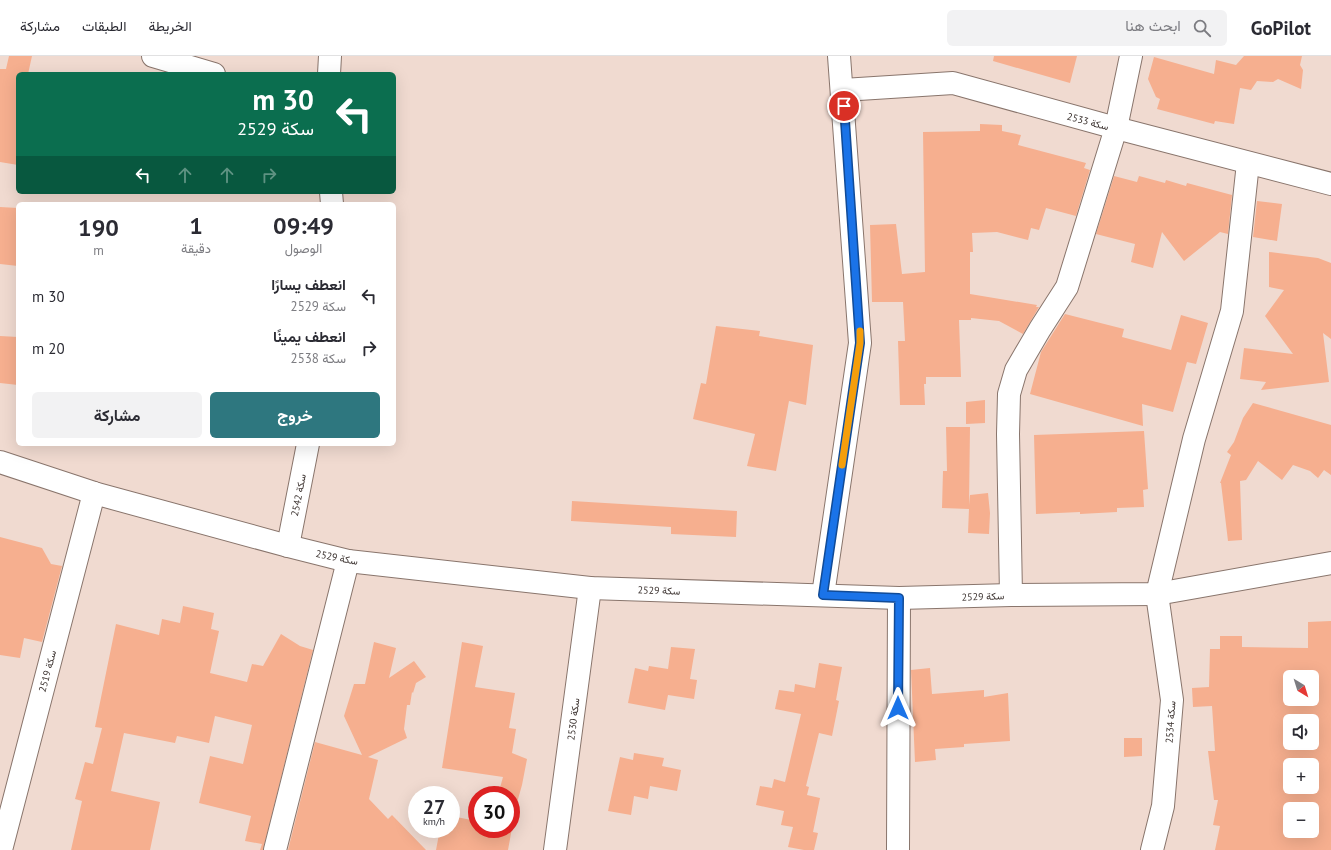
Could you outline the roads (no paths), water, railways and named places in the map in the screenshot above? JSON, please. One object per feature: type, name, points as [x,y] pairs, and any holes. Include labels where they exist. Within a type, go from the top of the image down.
[{"type":"street","points":[[153,56],[207,72]]},
{"type":"street","points":[[329,72],[330,56]]},
{"type":"street","points":[[823,595],[860,343],[843,90],[839,56]]},
{"type":"street","points":[[1011,595],[1008,434],[1009,394],[1016,370],[1067,287],[1116,128],[1132,56]]},
{"type":"street","name":"سكة 2533","points":[[843,90],[953,84],[1248,164],[1331,184]]},
{"type":"street","points":[[1157,594],[1194,439],[1232,311],[1248,164]]},
{"type":"street","name":"سكة 2542","points":[[288,546],[308,446]]},
{"type":"street","name":"سكة 2529","points":[[0,462],[94,493],[348,561],[590,588],[899,598],[1011,595],[1157,594],[1331,562]]},
{"type":"street","name":"سكة 2519","points":[[0,850],[94,493]]},
{"type":"street","points":[[275,850],[348,561]]},
{"type":"street","name":"سكة 2530","points":[[555,850],[590,588]]},
{"type":"street","name":"سكة 2534","points":[[1152,850],[1163,806],[1172,700],[1157,594]]},
{"type":"street","points":[[898,850],[899,598]]}]
